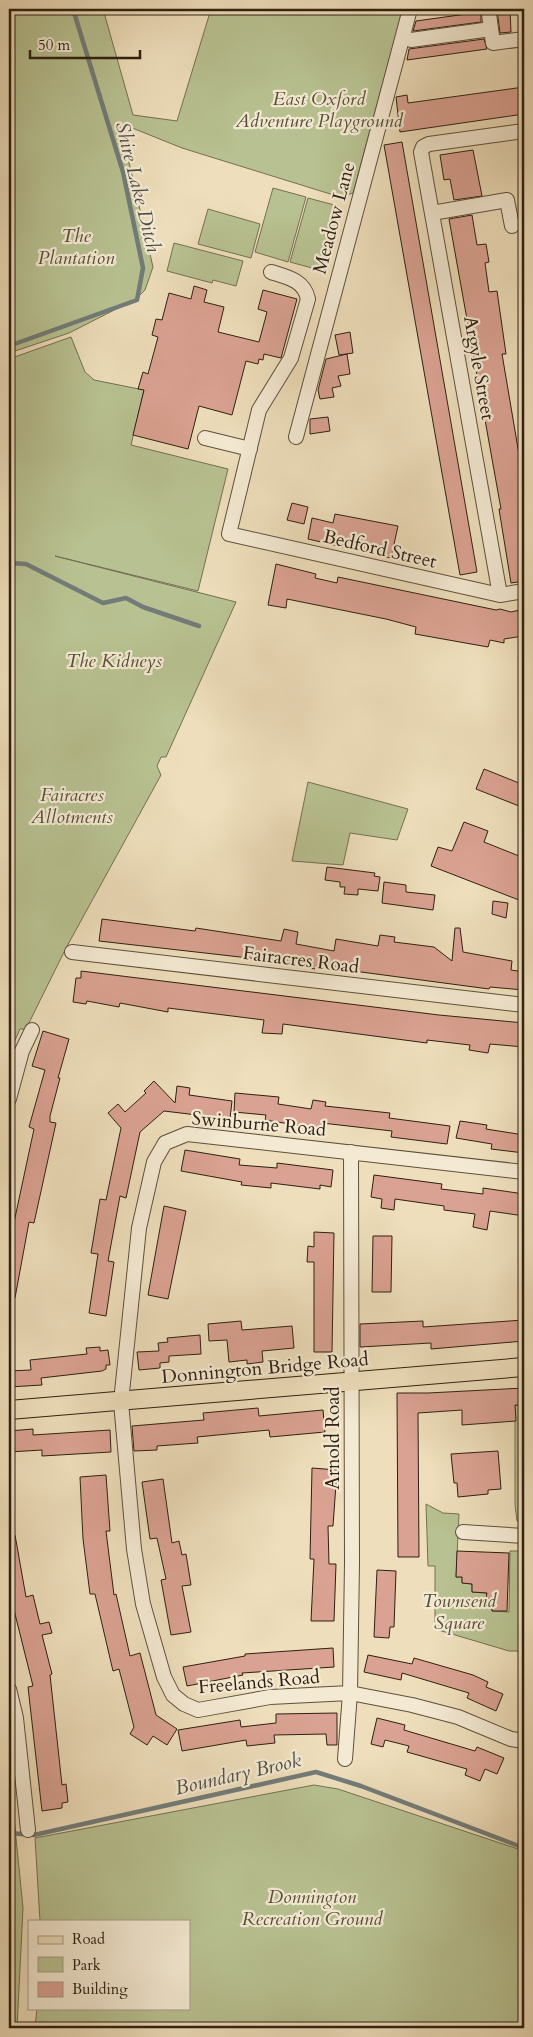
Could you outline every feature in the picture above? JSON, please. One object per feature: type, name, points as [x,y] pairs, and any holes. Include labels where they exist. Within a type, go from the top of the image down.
[{"type":"main road","name":"Donnington Bridge Road","points":[[9,1410],[524,1367]]},
{"type":"street","name":"Meadow Lane","points":[[296,437],[410,9]]},
{"type":"street","points":[[489,14],[493,43],[524,39]]},
{"type":"street","points":[[411,40],[491,29]]},
{"type":"street","name":"Argyle Street","points":[[500,595],[421,152],[423,147],[429,144],[524,131]]},
{"type":"street","points":[[432,213],[507,200],[512,226]]},
{"type":"street","points":[[205,438],[250,448],[259,410],[291,358],[307,303],[307,291],[296,280],[271,272]]},
{"type":"street","points":[[307,303],[329,309]]},
{"type":"street","name":"Bedford Street","points":[[250,448],[229,534],[500,595],[524,591]]},
{"type":"street","name":"Fairacres Road","points":[[72,952],[524,1005]]},
{"type":"street","points":[[9,1099],[22,1051],[32,1030]]},
{"type":"street","name":"Swinburne Road","points":[[121,1402],[139,1228],[154,1162],[165,1143],[187,1134],[524,1172]]},
{"type":"street","name":"Arnold Road","points":[[345,1759],[350,1693],[351,1152]]},
{"type":"street","name":"Freelands Road","points":[[121,1402],[134,1549],[143,1604],[164,1677],[173,1695],[184,1704],[198,1710],[270,1697],[350,1693],[412,1705],[458,1718],[511,1739],[524,1740]]},
{"type":"street","points":[[463,1532],[523,1536]]},
{"type":"street","points":[[9,1689],[16,1718],[28,1830]]},
{"type":"green space","points":[[9,9],[103,9],[133,115],[177,121],[211,9],[403,9],[353,193],[340,197],[182,148],[120,123],[153,267],[145,290],[136,299],[69,333],[9,353]]},
{"type":"green space","points":[[273,188],[306,197],[288,262],[255,252]]},
{"type":"green space","points":[[308,198],[338,206],[319,270],[290,262]]},
{"type":"green space","points":[[208,209],[260,224],[251,258],[198,244]]},
{"type":"green space","points":[[174,243],[243,261],[236,286],[213,280],[212,283],[167,271]]},
{"type":"green space","points":[[71,337],[85,372],[94,380],[144,390],[131,445],[228,469],[198,591],[55,556],[236,602],[166,757],[161,757],[157,766],[161,775],[66,948],[26,1029],[20,1029],[9,1054],[9,359]]},
{"type":"green space","points":[[308,782],[408,809],[397,840],[350,833],[343,865],[292,861]]},
{"type":"green space","points":[[515,1405],[524,1405],[524,1523],[517,1521],[515,1505]]},
{"type":"green space","name":"Townsend Square","points":[[426,1504],[443,1513],[459,1514],[456,1577],[462,1577],[462,1583],[472,1584],[472,1592],[487,1593],[487,1598],[492,1599],[492,1611],[509,1612],[510,1551],[524,1551],[524,1651],[509,1651],[435,1629],[435,1566],[428,1566]]},
{"type":"green space","points":[[9,1768],[23,1908],[17,2028],[9,2028]]},
{"type":"green space","name":"Donnington Recreation Ground","points":[[314,1785],[338,1789],[524,1851],[524,2028],[35,2028],[37,2010],[190,2010],[190,1920],[40,1920],[35,1838]]},
{"type":"building","points":[[497,10],[510,10],[511,32],[500,33]]},
{"type":"building","points":[[481,12],[481,22],[413,31],[416,21]]},
{"type":"building","points":[[484,39],[487,49],[407,60],[409,49]]},
{"type":"building","points":[[524,87],[524,114],[400,132],[396,97],[407,95],[408,103]]},
{"type":"building","points":[[402,142],[477,572],[460,575],[384,145]]},
{"type":"building","points":[[473,150],[482,196],[454,200],[450,179],[444,180],[440,155]]},
{"type":"building","points":[[472,215],[477,245],[486,244],[489,262],[485,263],[489,292],[497,291],[506,354],[502,354],[524,484],[524,581],[511,583],[499,509],[501,509],[449,219]]},
{"type":"building","points":[[194,286],[207,290],[204,302],[224,307],[218,332],[259,342],[267,312],[258,309],[263,290],[297,299],[281,358],[264,354],[263,360],[259,359],[258,364],[246,361],[232,415],[199,406],[188,449],[133,435],[144,390],[138,389],[143,372],[148,374],[158,337],[152,335],[156,319],[162,320],[169,293],[191,299]]},
{"type":"building","points":[[350,332],[353,353],[339,355],[335,335]]},
{"type":"building","points":[[347,354],[350,374],[338,376],[341,386],[332,388],[334,397],[320,399],[318,390],[326,359]]},
{"type":"building","points":[[328,417],[330,431],[310,434],[310,419]]},
{"type":"building","points":[[292,503],[308,507],[304,524],[287,520]]},
{"type":"building","points":[[335,514],[398,526],[391,558],[308,539],[312,518],[333,523]]},
{"type":"building","points":[[276,564],[316,574],[315,578],[337,583],[338,577],[496,610],[500,609],[511,612],[524,609],[524,625],[521,626],[523,636],[504,639],[504,643],[490,640],[488,647],[415,634],[416,627],[287,599],[286,608],[268,605]]},
{"type":"building","points":[[484,769],[524,785],[524,808],[476,789]]},
{"type":"building","points":[[464,822],[488,831],[484,842],[524,858],[524,902],[431,866],[438,847],[452,851]]},
{"type":"building","points":[[327,867],[375,873],[374,876],[380,877],[378,891],[358,889],[358,895],[344,894],[345,887],[340,887],[340,882],[325,880]]},
{"type":"building","points":[[384,882],[406,885],[406,892],[435,895],[433,910],[382,903]]},
{"type":"building","points":[[493,901],[508,903],[506,918],[492,914]]},
{"type":"building","points":[[102,919],[195,931],[196,928],[281,941],[284,929],[298,932],[296,944],[334,951],[336,939],[378,946],[380,935],[395,937],[394,942],[434,947],[452,961],[455,928],[460,928],[463,952],[512,961],[511,970],[524,972],[524,990],[490,987],[489,989],[316,966],[315,969],[249,958],[99,941]]},
{"type":"building","points":[[81,971],[439,1015],[524,1023],[524,1047],[490,1044],[488,1053],[469,1050],[470,1045],[427,1040],[427,1043],[283,1024],[282,1034],[262,1033],[264,1020],[168,1008],[168,1012],[120,1003],[119,1007],[87,1001],[86,1004],[73,1002],[76,978],[81,978]]},
{"type":"building","points":[[43,1031],[69,1039],[50,1116],[50,1122],[56,1123],[34,1223],[29,1222],[15,1298],[9,1297],[9,1226],[13,1227],[34,1129],[29,1127],[45,1070],[32,1066]]},
{"type":"building","points":[[154,1081],[175,1103],[177,1086],[190,1088],[189,1095],[232,1101],[230,1119],[164,1111],[140,1132],[126,1198],[120,1196],[108,1261],[114,1262],[106,1316],[89,1313],[98,1254],[91,1253],[100,1199],[106,1200],[121,1128],[108,1113],[118,1104],[125,1112],[146,1093],[144,1091]]},
{"type":"building","points":[[235,1093],[279,1097],[278,1104],[311,1109],[313,1100],[326,1102],[325,1106],[390,1113],[389,1118],[450,1126],[447,1144],[391,1137],[392,1131],[322,1123],[321,1129],[265,1120],[266,1115],[234,1112]]},
{"type":"building","points":[[460,1121],[487,1125],[486,1129],[524,1135],[524,1153],[491,1149],[492,1144],[456,1138]]},
{"type":"building","points":[[185,1150],[240,1159],[239,1165],[277,1168],[277,1163],[333,1170],[331,1187],[320,1185],[320,1189],[271,1183],[271,1188],[241,1185],[242,1182],[181,1171]]},
{"type":"building","points":[[374,1175],[442,1184],[441,1189],[483,1194],[483,1188],[524,1194],[524,1216],[490,1211],[487,1230],[473,1227],[475,1214],[444,1210],[444,1206],[395,1199],[394,1210],[381,1208],[382,1199],[371,1197]]},
{"type":"building","points":[[164,1206],[186,1211],[168,1299],[148,1295]]},
{"type":"building","points":[[314,1232],[334,1233],[332,1352],[314,1352],[314,1262],[307,1262],[308,1246],[314,1247]]},
{"type":"building","points":[[373,1236],[392,1236],[391,1292],[372,1292]]},
{"type":"building","points":[[524,1320],[524,1341],[431,1349],[431,1343],[360,1347],[360,1324],[423,1321],[423,1327]]},
{"type":"building","points":[[241,1321],[242,1330],[292,1326],[294,1348],[262,1351],[263,1362],[247,1364],[247,1360],[229,1362],[227,1340],[209,1341],[208,1324]]},
{"type":"building","points":[[200,1335],[201,1354],[169,1356],[169,1362],[160,1363],[160,1368],[139,1370],[137,1352],[159,1351],[158,1343],[168,1342],[167,1338]]},
{"type":"building","points":[[100,1347],[100,1351],[108,1350],[110,1365],[106,1365],[106,1369],[102,1371],[41,1378],[42,1385],[9,1387],[9,1371],[31,1370],[30,1360],[87,1354],[86,1348]]},
{"type":"building","points":[[524,1388],[524,1405],[515,1405],[516,1421],[462,1425],[462,1410],[418,1413],[419,1557],[398,1557],[397,1393]]},
{"type":"building","points":[[258,1408],[259,1416],[323,1410],[325,1432],[270,1437],[269,1430],[197,1437],[198,1443],[157,1446],[157,1450],[134,1451],[132,1426],[204,1420],[203,1413]]},
{"type":"building","points":[[33,1429],[33,1435],[110,1430],[111,1452],[42,1456],[42,1450],[9,1452],[9,1431]]},
{"type":"building","points":[[498,1451],[501,1489],[488,1490],[488,1494],[458,1497],[457,1483],[454,1483],[451,1454]]},
{"type":"building","points":[[312,1468],[337,1470],[333,1526],[328,1526],[329,1564],[336,1564],[334,1621],[311,1621],[314,1559],[310,1559]]},
{"type":"building","points":[[106,1475],[110,1531],[106,1531],[114,1595],[116,1594],[130,1656],[140,1653],[156,1715],[177,1729],[167,1745],[153,1736],[147,1745],[130,1734],[134,1727],[119,1669],[113,1671],[95,1594],[90,1594],[83,1539],[80,1477]]},
{"type":"building","points":[[163,1479],[172,1543],[179,1541],[182,1555],[186,1554],[191,1585],[182,1586],[191,1632],[171,1635],[161,1580],[166,1579],[157,1538],[150,1539],[142,1482]]},
{"type":"building","points":[[15,1535],[26,1597],[33,1595],[40,1624],[49,1622],[52,1633],[42,1635],[52,1674],[50,1675],[62,1785],[66,1784],[68,1802],[62,1803],[62,1808],[42,1811],[28,1687],[33,1686],[9,1590],[9,1536]]},
{"type":"building","points":[[457,1551],[509,1553],[507,1611],[492,1611],[492,1599],[486,1598],[487,1593],[472,1592],[472,1584],[462,1583],[462,1577],[456,1577]]},
{"type":"building","points":[[377,1570],[396,1571],[394,1627],[390,1627],[389,1638],[374,1637]]},
{"type":"building","points":[[333,1648],[334,1667],[242,1673],[243,1675],[187,1686],[183,1667],[245,1656],[245,1654]]},
{"type":"building","points":[[368,1655],[412,1664],[414,1658],[473,1675],[488,1682],[486,1687],[503,1694],[496,1711],[467,1698],[469,1693],[402,1673],[401,1680],[364,1672]]},
{"type":"building","points":[[337,1713],[337,1745],[327,1745],[326,1734],[274,1735],[275,1743],[247,1746],[246,1740],[182,1751],[178,1730],[240,1720],[241,1727],[276,1723],[276,1714]]},
{"type":"building","points":[[377,1718],[405,1725],[404,1730],[475,1751],[477,1747],[504,1758],[497,1774],[485,1769],[480,1781],[465,1775],[467,1769],[407,1752],[409,1746],[385,1740],[383,1747],[371,1744]]},
{"type":"waterway","name":"Shire Lake Ditch","points":[[9,346],[137,300],[143,268],[123,172],[73,9]]},
{"type":"waterway","points":[[9,563],[26,564],[103,603],[126,598],[143,607],[199,626]]},
{"type":"waterway","name":"Boundary Brook","points":[[9,1833],[34,1835],[316,1772],[361,1786],[524,1848]]},
{"type":"park label","name":"East Oxford Adventure Playground","points":[[319,110]]},
{"type":"park label","name":"The Plantation","points":[[76,247]]},
{"type":"park label","name":"The Kidneys","points":[[114,661]]},
{"type":"park label","name":"Fairacres Allotments","points":[[72,806]]}]
